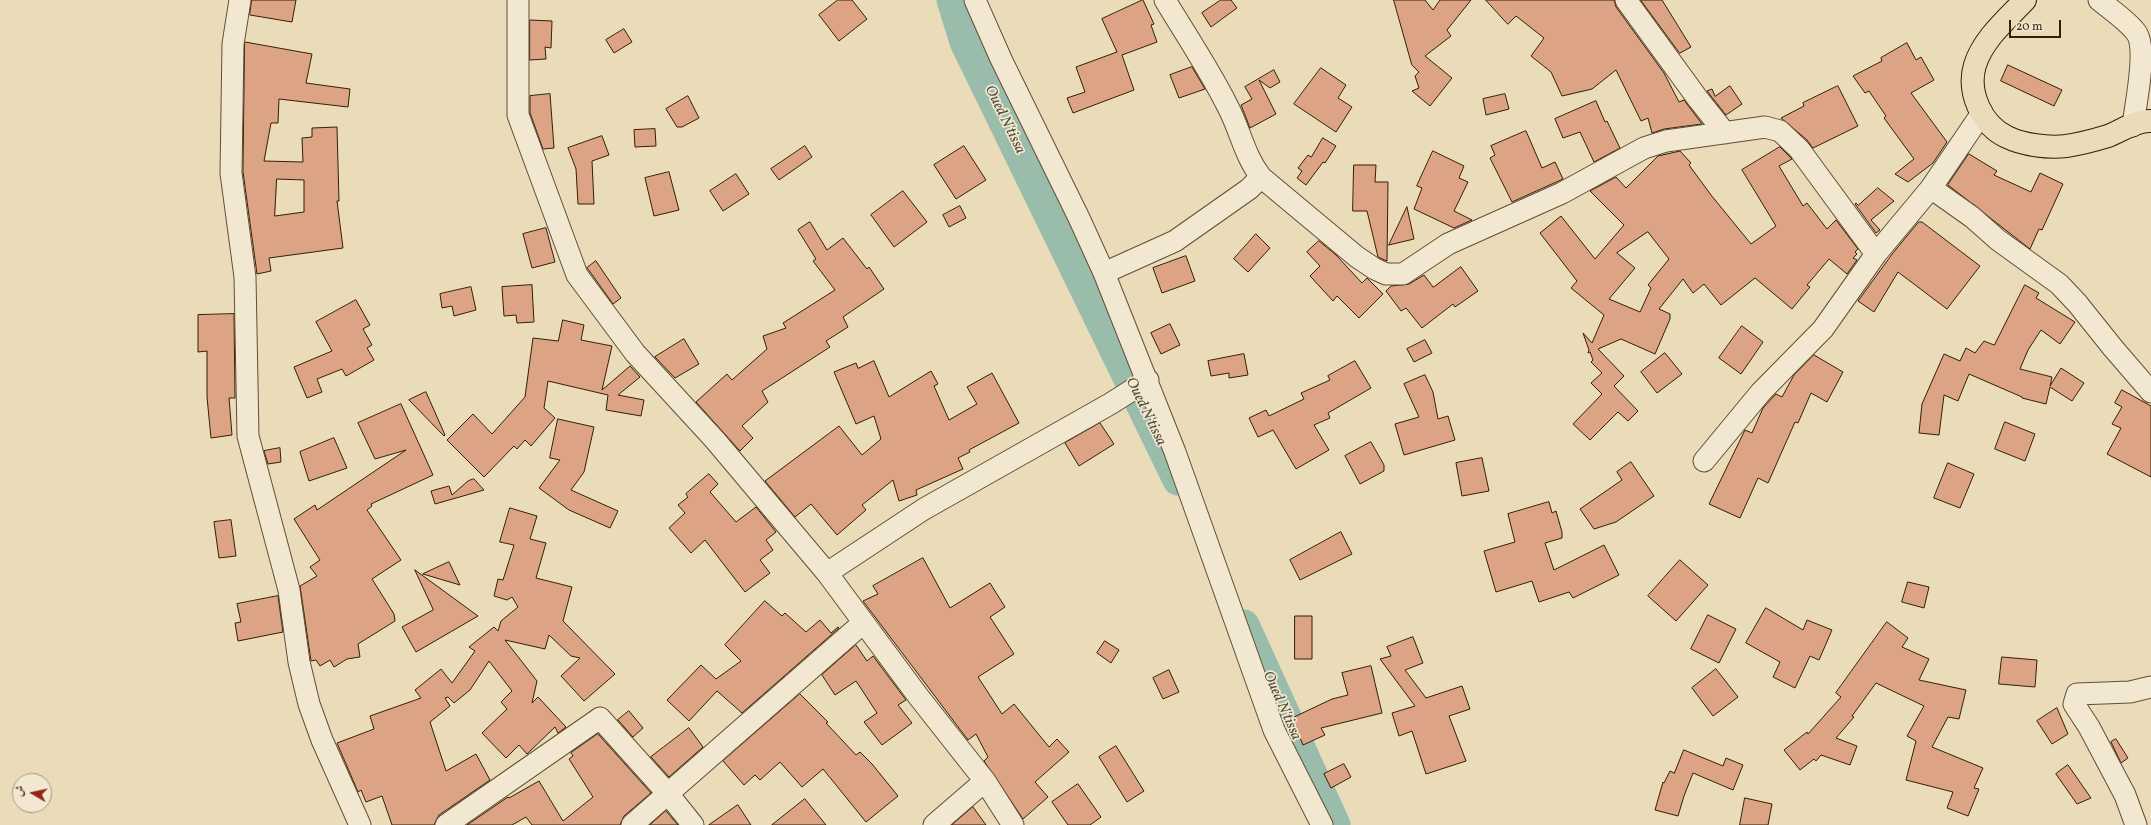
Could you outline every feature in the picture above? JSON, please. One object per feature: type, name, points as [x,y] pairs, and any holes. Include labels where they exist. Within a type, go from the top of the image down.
[{"type":"main road","points":[[2025,0],[1995,31],[1982,49],[1975,64],[1971,81],[1974,96],[1982,113],[1996,129],[2006,137],[2047,146],[2067,146],[2108,135],[2142,123]]},
{"type":"street","points":[[240,0],[233,44],[230,173],[245,277],[248,436],[289,590],[299,662],[309,704],[322,740],[360,825]]},
{"type":"street","points":[[518,0],[518,115],[577,275],[634,353],[714,440],[827,573],[863,623],[985,781],[1013,825]]},
{"type":"street","points":[[976,0],[1001,59],[1079,218],[1104,273],[1148,380],[1274,730],[1322,825]]},
{"type":"street","points":[[1165,0],[1227,105],[1238,129],[1250,163],[1261,177],[1356,257],[1375,270],[1386,274],[1403,274],[1448,244],[1562,193],[1644,148],[1666,141],[1765,127],[1780,130],[1799,149],[1876,254]]},
{"type":"street","points":[[1626,0],[1698,99],[1725,133]]},
{"type":"street","points":[[2099,0],[2135,31],[2141,43],[2140,63],[2142,123]]},
{"type":"street","points":[[1704,461],[1761,392],[1823,329],[1876,254],[1931,188],[1982,113]]},
{"type":"street","points":[[1104,273],[1175,240],[1249,189],[1261,177]]},
{"type":"street","points":[[1931,188],[1972,217],[1998,240],[2059,284],[2078,303],[2113,348],[2151,392]]},
{"type":"street","points":[[827,573],[924,509],[1110,404],[1148,380]]},
{"type":"street","points":[[632,825],[669,795],[863,623]]},
{"type":"street","points":[[2136,825],[2125,795],[2089,726],[2074,704],[2074,700],[2077,694],[2130,692],[2151,687]]},
{"type":"street","points":[[446,825],[600,718],[669,795],[693,825]]},
{"type":"street","points":[[934,825],[985,781]]},
{"type":"building","points":[[252,0],[296,0],[292,22],[250,15]]},
{"type":"building","points":[[838,0],[852,0],[867,19],[839,41],[819,15]]},
{"type":"building","points":[[1143,0],[1154,24],[1151,25],[1157,42],[1122,55],[1134,90],[1073,113],[1067,98],[1085,92],[1076,67],[1117,52],[1102,19]]},
{"type":"building","points":[[1221,0],[1231,0],[1237,8],[1211,27],[1202,13]]},
{"type":"building","points":[[1394,0],[1425,0],[1433,10],[1440,0],[1471,0],[1447,30],[1451,36],[1425,56],[1452,78],[1430,106],[1412,91],[1419,88],[1415,76],[1419,72],[1412,65]]},
{"type":"building","points":[[1486,0],[1614,0],[1616,7],[1664,73],[1679,102],[1684,100],[1702,124],[1664,129],[1652,133],[1648,118],[1641,121],[1616,70],[1592,89],[1562,96],[1551,72],[1531,56],[1544,38],[1516,16],[1508,24]]},
{"type":"building","points":[[1641,0],[1662,0],[1691,47],[1680,53]]},
{"type":"building","points":[[530,20],[552,21],[551,48],[545,47],[546,59],[530,60]]},
{"type":"building","points":[[624,29],[632,42],[614,53],[606,40]]},
{"type":"building","points":[[245,42],[312,54],[306,83],[350,89],[348,107],[279,99],[278,123],[271,123],[264,161],[303,162],[302,138],[312,137],[312,128],[337,127],[339,201],[337,201],[343,248],[269,258],[271,271],[257,274],[243,172]],"holes":[[[277,179],[304,180],[304,212],[275,216]]]},
{"type":"building","points":[[1907,43],[1916,60],[1921,57],[1934,80],[1911,93],[1947,142],[1933,163],[1908,182],[1895,174],[1914,159],[1884,118],[1886,116],[1869,91],[1865,93],[1853,76],[1882,61],[1881,58]]},
{"type":"building","points":[[2008,65],[2062,90],[2054,106],[2001,81]]},
{"type":"building","points":[[1192,67],[1205,89],[1179,98],[1170,75]]},
{"type":"building","points":[[1321,68],[1346,85],[1338,98],[1352,107],[1336,132],[1294,104]]},
{"type":"building","points":[[1274,70],[1280,82],[1270,88],[1259,80],[1276,114],[1250,128],[1241,105],[1252,99],[1245,87]]},
{"type":"building","points":[[1730,86],[1742,104],[1726,115],[1707,91],[1712,89],[1715,96]]},
{"type":"building","points":[[1838,86],[1858,126],[1813,148],[1807,140],[1781,118],[1804,106],[1803,103]]},
{"type":"building","points":[[550,94],[554,148],[543,149],[530,113],[530,96]]},
{"type":"building","points":[[1505,94],[1509,109],[1486,115],[1483,99]]},
{"type":"building","points":[[688,96],[699,118],[682,127],[677,127],[666,109]]},
{"type":"building","points":[[1596,101],[1605,122],[1607,121],[1620,148],[1594,162],[1580,132],[1563,138],[1555,119]]},
{"type":"building","points":[[655,129],[656,146],[635,147],[634,130]]},
{"type":"building","points":[[1526,131],[1542,168],[1555,162],[1563,179],[1512,202],[1490,158],[1495,155],[1491,146]]},
{"type":"building","points":[[602,136],[609,155],[592,161],[594,204],[578,204],[576,169],[568,148]]},
{"type":"building","points":[[1323,138],[1336,146],[1325,163],[1323,162],[1306,185],[1297,178],[1302,171],[1298,168],[1308,155],[1311,157]]},
{"type":"building","points":[[805,146],[812,157],[779,180],[771,169]]},
{"type":"building","points":[[964,146],[986,180],[956,199],[934,165]]},
{"type":"building","points":[[1780,147],[1792,159],[1779,166],[1803,206],[1807,203],[1827,229],[1836,220],[1858,249],[1855,252],[1857,254],[1853,258],[1857,260],[1847,274],[1829,259],[1807,285],[1810,287],[1792,309],[1755,278],[1721,305],[1704,284],[1693,293],[1683,279],[1659,309],[1670,314],[1670,319],[1655,354],[1621,339],[1598,349],[1624,376],[1614,386],[1638,411],[1628,421],[1618,412],[1590,440],[1573,424],[1602,394],[1591,383],[1602,373],[1591,362],[1593,360],[1590,352],[1588,353],[1589,350],[1583,333],[1592,343],[1604,315],[1571,288],[1577,281],[1540,233],[1561,216],[1595,259],[1624,225],[1590,191],[1616,177],[1626,188],[1658,156],[1680,151],[1691,163],[1689,165],[1711,195],[1751,244],[1776,226],[1742,170]],"holes":[[[1648,232],[1669,259],[1648,285],[1651,288],[1640,312],[1609,299],[1635,268],[1617,253]]]},
{"type":"building","points":[[1433,151],[1464,166],[1459,178],[1468,182],[1454,211],[1472,220],[1454,228],[1414,209],[1422,188],[1417,186]]},
{"type":"building","points":[[1969,154],[1997,171],[1994,175],[2031,192],[2040,173],[2063,184],[2042,230],[2039,229],[2030,249],[1948,185]]},
{"type":"building","points":[[1354,165],[1376,165],[1375,182],[1388,182],[1387,261],[1378,257],[1367,211],[1353,211]]},
{"type":"building","points":[[669,172],[679,210],[654,216],[645,178]]},
{"type":"building","points":[[736,174],[749,194],[723,211],[710,191]]},
{"type":"building","points":[[1878,188],[1894,201],[1871,220],[1880,230],[1876,233],[1855,204],[1856,203],[1858,205]]},
{"type":"building","points":[[903,191],[927,222],[894,247],[871,215]]},
{"type":"building","points":[[960,206],[966,218],[949,227],[943,215]]},
{"type":"building","points":[[1407,207],[1414,239],[1389,245]]},
{"type":"building","points":[[810,222],[827,250],[843,238],[867,269],[869,267],[884,289],[843,317],[848,327],[826,341],[830,347],[762,391],[768,402],[742,426],[753,438],[740,451],[696,402],[727,374],[732,380],[767,349],[763,336],[786,328],[783,323],[835,290],[813,261],[816,259],[798,230]]},
{"type":"building","points":[[1919,222],[1922,222],[1980,266],[1947,309],[1898,272],[1874,312],[1858,301],[1893,253]]},
{"type":"building","points":[[546,228],[555,262],[532,268],[523,234]]},
{"type":"building","points":[[1256,234],[1270,248],[1248,272],[1234,259]]},
{"type":"building","points":[[1319,241],[1336,255],[1362,283],[1367,278],[1383,294],[1359,318],[1337,296],[1333,301],[1310,276],[1320,266],[1307,252]]},
{"type":"building","points":[[1186,256],[1195,281],[1162,293],[1153,268]]},
{"type":"building","points":[[596,261],[621,298],[613,304],[587,268]]},
{"type":"building","points":[[1461,267],[1478,291],[1455,307],[1453,304],[1422,328],[1406,308],[1401,311],[1386,291],[1391,286],[1409,284],[1424,275],[1433,287]]},
{"type":"building","points":[[532,285],[534,322],[517,323],[516,315],[504,316],[502,287]]},
{"type":"building","points":[[2025,285],[2039,293],[2036,298],[2075,322],[2060,344],[2041,330],[2028,350],[2020,369],[2052,377],[2050,386],[2061,368],[2084,383],[2072,401],[2050,387],[2046,404],[2022,398],[1969,374],[1958,401],[1944,395],[1939,435],[1919,433],[1922,404],[1944,354],[1960,361],[1966,348],[1975,353],[1984,341],[1994,345]]},
{"type":"building","points":[[471,287],[476,310],[454,316],[452,306],[442,308],[440,294]]},
{"type":"building","points":[[356,300],[370,325],[363,329],[372,345],[367,348],[374,360],[346,376],[342,369],[317,379],[322,392],[307,398],[294,367],[332,351],[316,322]]},
{"type":"building","points":[[234,314],[235,398],[229,398],[232,435],[211,438],[207,397],[207,351],[198,352],[198,315]]},
{"type":"building","points":[[563,320],[584,325],[581,340],[612,346],[602,390],[630,366],[640,377],[618,395],[644,400],[641,416],[606,410],[608,395],[548,381],[544,408],[555,418],[531,446],[525,440],[517,449],[514,446],[484,477],[447,440],[473,414],[492,434],[525,397],[533,338],[558,341]]},
{"type":"building","points":[[1170,324],[1180,345],[1161,354],[1151,333]]},
{"type":"building","points":[[1742,326],[1763,342],[1741,374],[1719,358]]},
{"type":"building","points":[[684,339],[699,364],[675,378],[655,357]]},
{"type":"building","points":[[1425,340],[1432,353],[1414,362],[1407,349]]},
{"type":"building","points":[[1665,353],[1682,374],[1657,393],[1641,372]]},
{"type":"building","points":[[1244,354],[1248,375],[1229,378],[1229,373],[1211,376],[1208,361]]},
{"type":"building","points":[[1814,355],[1843,372],[1827,402],[1811,393],[1798,423],[1795,422],[1768,483],[1758,478],[1740,518],[1709,504],[1745,430],[1752,433],[1763,408],[1776,394],[1782,397],[1794,375]]},
{"type":"building","points":[[874,361],[889,397],[931,371],[938,384],[934,386],[949,420],[977,404],[967,387],[992,373],[1019,423],[969,450],[970,452],[958,458],[963,469],[916,490],[917,495],[899,501],[893,480],[862,505],[866,510],[837,535],[811,504],[795,517],[765,481],[839,426],[862,455],[881,439],[874,416],[856,424],[834,372],[856,363],[858,368]]},
{"type":"building","points":[[1355,361],[1371,388],[1328,413],[1330,418],[1314,425],[1329,450],[1296,469],[1273,430],[1258,437],[1249,418],[1266,410],[1269,416],[1304,399],[1301,393],[1330,380],[1328,376]]},
{"type":"building","points":[[1425,375],[1433,392],[1438,419],[1448,416],[1455,440],[1404,455],[1395,424],[1419,417],[1404,384]]},
{"type":"building","points":[[2122,390],[2151,406],[2151,477],[2107,454],[2121,428],[2112,424],[2122,407],[2115,403]]},
{"type":"building","points":[[426,392],[445,435],[444,436],[409,400]]},
{"type":"building","points":[[401,404],[433,475],[371,504],[372,506],[367,510],[401,560],[372,579],[394,614],[395,621],[358,644],[360,657],[347,659],[334,667],[330,660],[320,666],[316,660],[311,661],[300,586],[317,576],[310,567],[320,560],[294,519],[315,505],[317,510],[406,450],[375,459],[358,423]]},
{"type":"building","points":[[558,419],[594,427],[584,472],[571,490],[618,511],[610,528],[569,510],[539,488],[560,460],[550,458]]},
{"type":"building","points":[[2005,422],[2035,434],[2025,461],[1995,449]]},
{"type":"building","points":[[1100,423],[1114,444],[1079,466],[1065,443]]},
{"type":"building","points":[[334,438],[347,468],[309,481],[300,452]]},
{"type":"building","points":[[1371,442],[1384,465],[1384,471],[1360,484],[1345,456]]},
{"type":"building","points":[[280,448],[281,462],[268,464],[264,451]]},
{"type":"building","points":[[1482,458],[1489,491],[1462,496],[1456,463]]},
{"type":"building","points":[[1631,462],[1654,496],[1616,522],[1594,529],[1580,509],[1622,480],[1617,472]]},
{"type":"building","points":[[1948,463],[1974,474],[1960,508],[1934,498]]},
{"type":"building","points":[[709,474],[718,484],[710,492],[736,522],[756,507],[776,532],[766,540],[773,550],[760,560],[770,573],[745,592],[705,540],[691,553],[669,528],[685,513],[678,505],[688,497],[686,494]]},
{"type":"building","points":[[474,479],[484,490],[435,504],[431,491],[449,486],[452,495],[468,481]]},
{"type":"building","points":[[1549,502],[1552,513],[1556,511],[1562,532],[1562,538],[1545,543],[1554,570],[1604,545],[1619,575],[1573,598],[1569,592],[1539,602],[1532,581],[1496,592],[1484,551],[1515,542],[1508,514]]},
{"type":"building","points":[[510,508],[537,516],[530,539],[546,543],[536,578],[572,587],[563,621],[615,674],[584,701],[561,676],[580,658],[571,656],[549,635],[545,649],[505,640],[537,681],[532,703],[538,697],[566,727],[558,733],[555,727],[527,754],[519,745],[506,758],[482,733],[507,709],[501,702],[512,691],[489,661],[470,690],[454,703],[448,697],[445,698],[450,706],[430,722],[446,771],[476,754],[490,780],[439,815],[434,825],[392,825],[382,796],[366,802],[361,790],[358,792],[337,743],[374,729],[370,716],[421,698],[415,690],[441,669],[452,683],[475,651],[469,647],[494,627],[498,631],[501,621],[518,607],[512,597],[507,600],[494,596],[498,579],[503,580],[514,545],[500,542]]},
{"type":"building","points":[[231,520],[236,556],[219,558],[214,522]]},
{"type":"building","points":[[1341,532],[1352,554],[1300,580],[1290,560]]},
{"type":"building","points":[[923,558],[950,608],[990,583],[1005,607],[990,617],[1014,654],[978,677],[1002,714],[1014,704],[1049,747],[1057,739],[1069,752],[1035,782],[1048,797],[1023,819],[984,761],[988,757],[976,734],[968,740],[863,601],[878,594],[873,586]]},
{"type":"building","points":[[1680,560],[1708,585],[1676,621],[1648,596]]},
{"type":"building","points":[[449,562],[460,585],[423,574]]},
{"type":"building","points":[[415,570],[478,616],[416,652],[402,627],[433,610]]},
{"type":"building","points":[[1908,582],[1929,587],[1924,608],[1902,602]]},
{"type":"building","points":[[278,596],[283,632],[238,641],[235,623],[241,622],[237,604]]},
{"type":"building","points":[[765,601],[782,616],[785,613],[806,632],[820,620],[831,633],[838,627],[839,628],[742,713],[717,691],[689,721],[667,700],[701,665],[716,679],[741,661],[725,645]]},
{"type":"building","points":[[1766,608],[1803,630],[1807,620],[1832,630],[1819,660],[1810,656],[1795,688],[1773,677],[1780,662],[1746,643]]},
{"type":"building","points":[[1708,615],[1736,629],[1719,663],[1691,649]]},
{"type":"building","points":[[1295,616],[1312,616],[1312,659],[1295,659]]},
{"type":"building","points":[[1887,622],[1908,638],[1902,647],[1929,659],[1919,680],[1966,690],[1959,719],[1948,717],[1932,747],[1983,768],[1974,788],[1979,789],[1968,816],[1947,808],[1953,792],[1906,780],[1916,741],[1907,736],[1924,706],[1876,683],[1852,716],[1854,717],[1836,738],[1857,746],[1850,765],[1821,755],[1816,761],[1814,759],[1800,770],[1784,750],[1807,732],[1808,734],[1841,697],[1836,693]]},
{"type":"building","points":[[1413,637],[1423,663],[1405,670],[1426,698],[1462,686],[1470,709],[1449,716],[1466,761],[1426,774],[1412,731],[1399,736],[1392,713],[1415,706],[1380,659],[1391,656],[1387,647]]},
{"type":"building","points":[[1105,641],[1119,650],[1111,663],[1097,653]]},
{"type":"building","points":[[856,645],[867,661],[873,656],[906,700],[898,705],[912,723],[882,745],[864,722],[877,713],[856,681],[835,695],[822,675]]},
{"type":"building","points":[[2002,657],[2037,660],[2035,687],[1999,684]]},
{"type":"building","points":[[1371,666],[1382,713],[1321,728],[1325,735],[1303,745],[1292,718],[1332,699],[1348,695],[1342,673]]},
{"type":"building","points":[[1716,669],[1738,697],[1713,716],[1692,688]]},
{"type":"building","points":[[1169,670],[1179,692],[1163,699],[1153,678]]},
{"type":"building","points":[[800,694],[828,722],[826,723],[856,755],[860,752],[872,764],[898,796],[866,822],[823,769],[802,787],[780,762],[760,780],[755,775],[744,785],[723,761]]},
{"type":"building","points":[[2057,708],[2068,734],[2052,744],[2037,721]]},
{"type":"building","points":[[629,711],[643,728],[633,737],[618,720]]},
{"type":"building","points":[[689,728],[703,747],[669,777],[651,757]]},
{"type":"building","points":[[598,734],[651,793],[624,816],[620,825],[532,825],[526,817],[512,825],[467,825],[508,797],[509,798],[539,781],[563,821],[593,797],[569,759],[573,756],[571,753]]},
{"type":"building","points":[[2116,739],[2128,758],[2121,763],[2111,742]]},
{"type":"building","points":[[1116,746],[1144,791],[1127,802],[1099,757]]},
{"type":"building","points":[[1684,750],[1723,766],[1726,758],[1743,765],[1733,790],[1693,773],[1678,816],[1655,810],[1663,782],[1664,783],[1670,771],[1674,773]]},
{"type":"building","points":[[1344,764],[1351,777],[1331,788],[1324,774]]},
{"type":"building","points":[[2068,765],[2091,798],[2077,804],[2056,774]]},
{"type":"building","points":[[1078,784],[1101,817],[1090,825],[1068,825],[1052,802]]},
{"type":"building","points":[[1745,798],[1772,804],[1768,825],[1740,825]]},
{"type":"building","points":[[805,799],[826,825],[772,825]]},
{"type":"building","points":[[738,805],[751,825],[709,825]]},
{"type":"building","points":[[973,807],[986,825],[952,825]]},
{"type":"building","points":[[666,811],[678,825],[650,825]]},
{"type":"waterway","name":"Oued N'tissa","points":[[952,0],[965,42],[1178,480]]},
{"type":"waterway","name":"Oued N'tissa","points":[[1244,625],[1335,825]]}]
